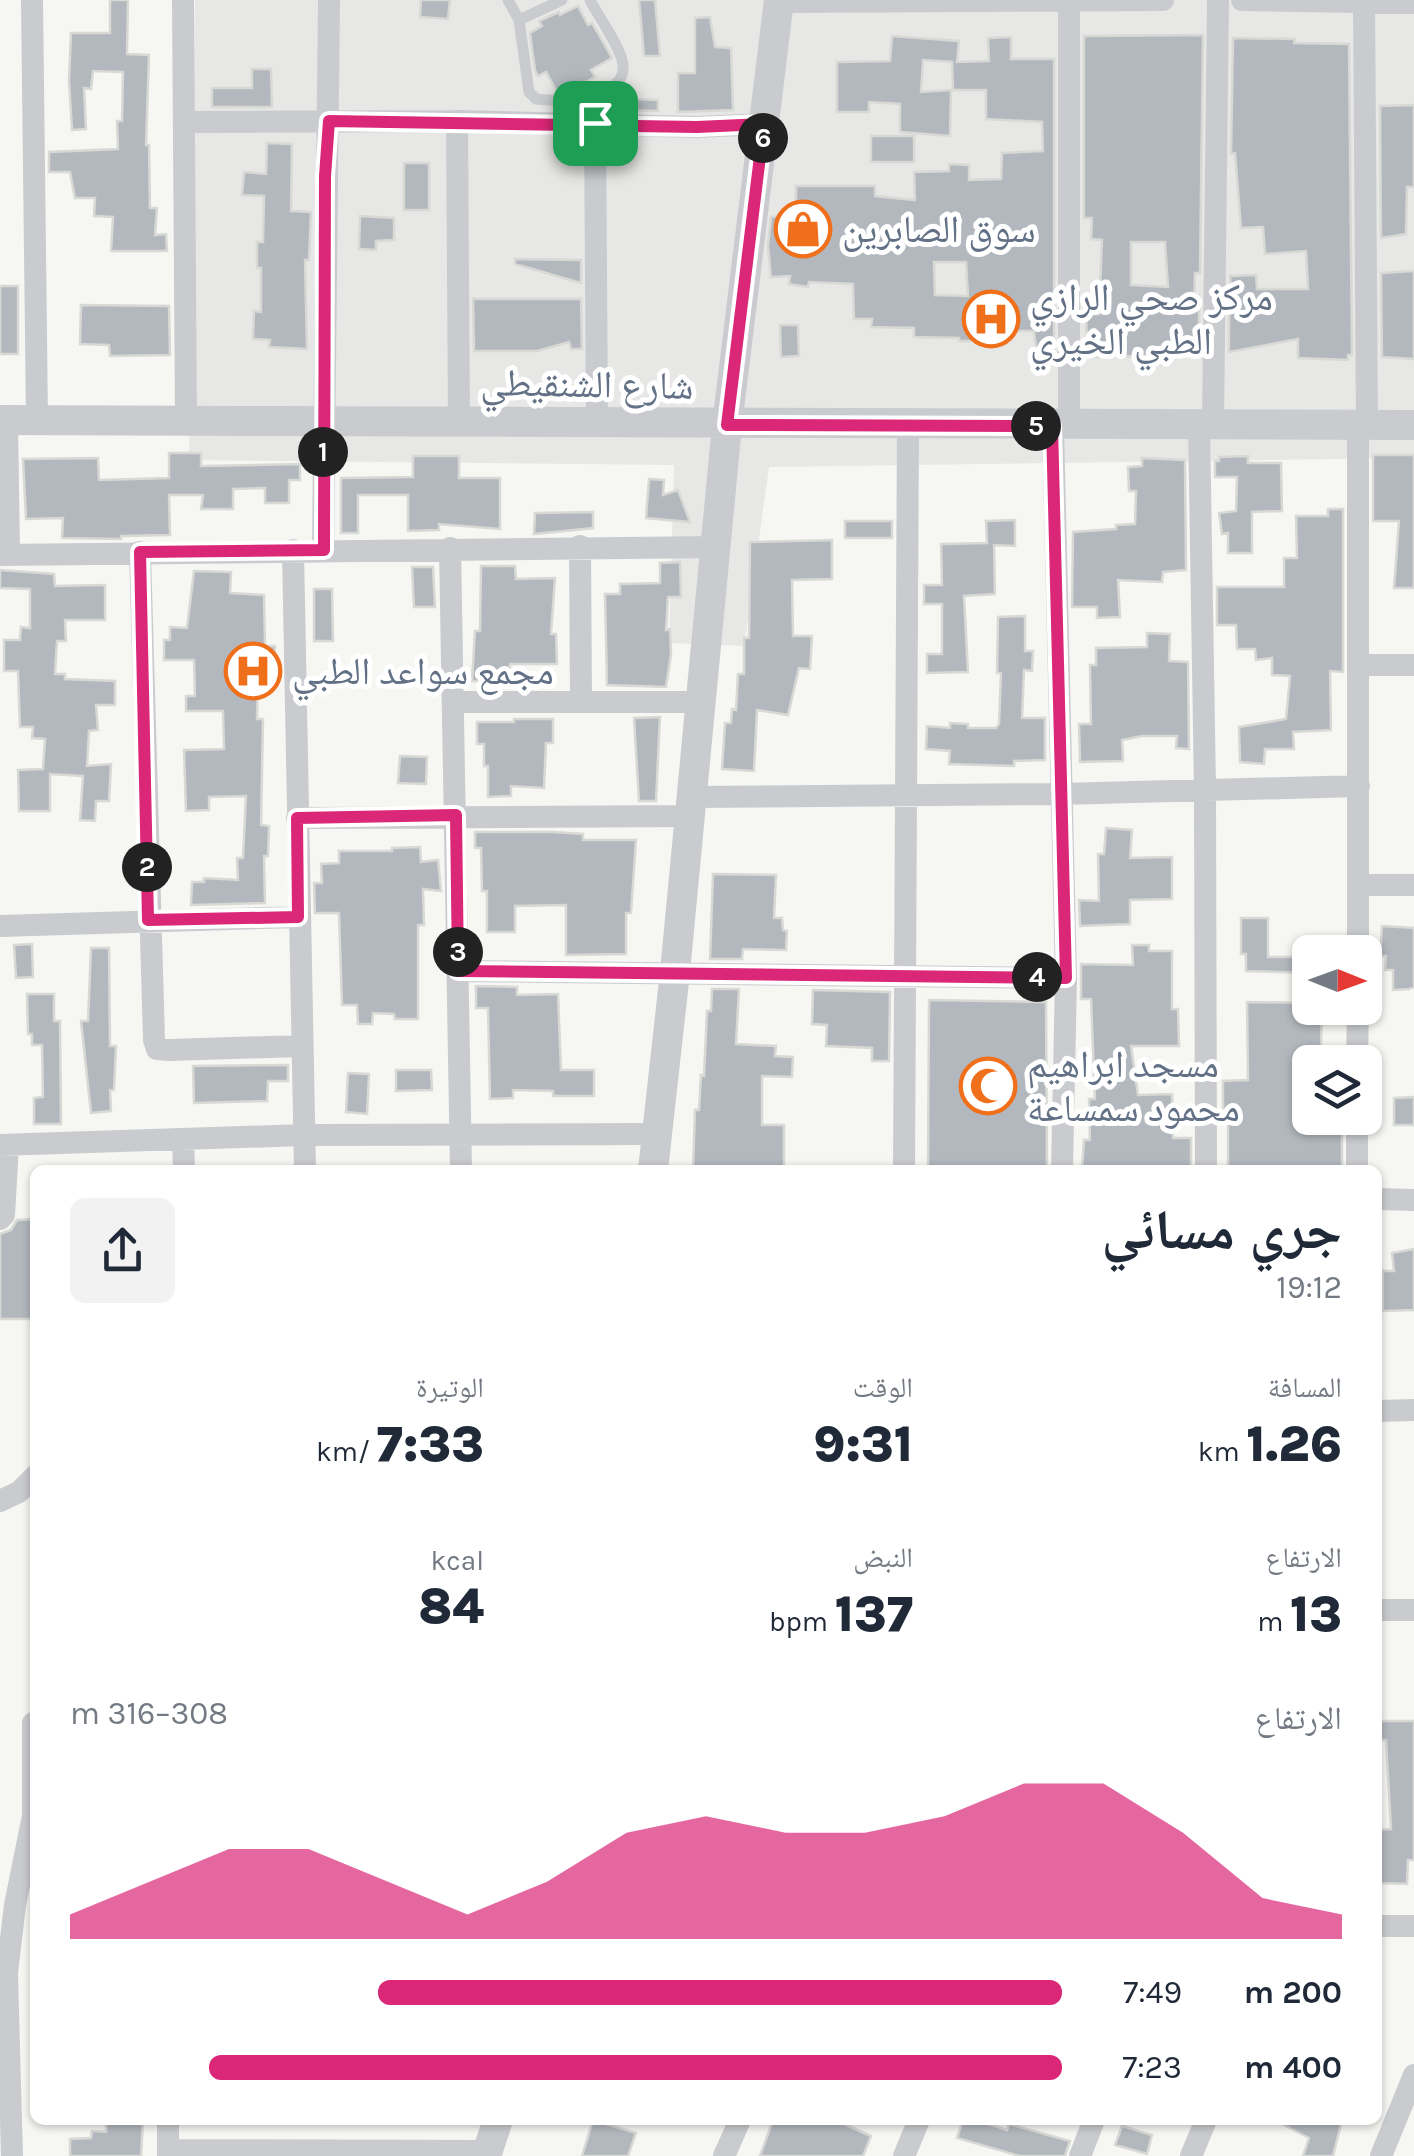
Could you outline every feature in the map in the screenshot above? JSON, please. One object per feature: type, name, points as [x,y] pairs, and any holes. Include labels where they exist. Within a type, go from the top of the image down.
[{"type":"street","points":[[32,0],[14,420],[4,555],[716,547]]},
{"type":"street","points":[[183,0],[186,420]]},
{"type":"street","points":[[324,550],[322,421],[330,0]]},
{"type":"street","points":[[654,1165],[727,425],[779,1],[1164,0]]},
{"type":"street","points":[[1206,1165],[1206,424],[1218,0]]},
{"type":"street","points":[[1242,0],[1414,3]]},
{"type":"street","points":[[1062,1165],[1066,978],[1061,426],[1069,1]]},
{"type":"street","points":[[1358,935],[1364,2]]},
{"type":"street","points":[[184,122],[457,121],[685,127],[764,124]]},
{"type":"street","points":[[457,121],[459,422]]},
{"type":"street","points":[[595,123],[597,424]]},
{"type":"street","name":"شارع الشنقيطي","points":[[14,420],[1414,425]]},
{"type":"street","points":[[904,1165],[908,424]]},
{"type":"street","points":[[580,546],[582,701]]},
{"type":"street","points":[[450,548],[461,1165]]},
{"type":"street","points":[[293,550],[305,1165]]},
{"type":"street","points":[[140,552],[154,1040],[157,1049],[301,1046]]},
{"type":"street","points":[[1358,665],[1414,665]]},
{"type":"street","points":[[453,702],[701,702]]},
{"type":"street","points":[[297,818],[691,806],[908,794],[1358,786]]},
{"type":"street","points":[[1358,884],[1414,885]]},
{"type":"street","points":[[0,926],[298,917]]},
{"type":"street","points":[[458,971],[1066,978]]},
{"type":"street","points":[[0,1219],[4,1215],[4,1145],[304,1135],[657,1134]]},
{"type":"street","points":[[1357,1135],[1357,1165]]},
{"type":"street","points":[[182,1139],[184,1165]]},
{"type":"street","points":[[1382,1200],[1414,1200]]},
{"type":"street","points":[[1382,1410],[1414,1410]]},
{"type":"street","points":[[0,1501],[19,1492],[30,1481]]},
{"type":"street","points":[[1382,1610],[1414,1610]]},
{"type":"street","points":[[12,2156],[8,1905],[30,1830]]},
{"type":"street","points":[[1382,1926],[1414,1926]]},
{"type":"street","points":[[1381,2156],[1414,2076]]},
{"type":"street","points":[[168,2125],[168,2153],[487,2154],[496,2125]]},
{"type":"street","points":[[724,2156],[738,2125]]},
{"type":"street","points":[[907,2155],[916,2125]]},
{"type":"street","points":[[1080,2156],[1092,2125]]},
{"type":"street","points":[[1191,2156],[1204,2125]]},
{"type":"lane","points":[[508,0],[519,20],[529,92],[536,100],[548,101],[611,91],[621,80],[624,63],[590,0]]},
{"type":"lane","points":[[519,20],[562,0]]},
{"type":"shaded area","name":"سوق الصابرين","points":[[195,0],[1414,0],[1414,458],[769,467],[744,646],[669,643],[674,465],[189,460]]},
{"type":"building","points":[[110,0],[128,0],[127,54],[149,55],[146,145],[150,208],[157,208],[155,235],[166,234],[167,251],[111,251],[113,217],[94,216],[95,198],[75,198],[70,172],[49,172],[49,152],[118,149],[123,72],[93,71],[91,89],[84,88],[86,129],[72,130],[69,81],[71,33],[110,33]]},
{"type":"building","points":[[421,0],[450,0],[448,19],[420,17]]},
{"type":"building","points":[[639,0],[655,0],[660,56],[644,56]]},
{"type":"building","points":[[578,6],[612,58],[591,70],[595,77],[572,89],[556,90],[546,72],[538,76],[535,70],[530,33],[542,26],[539,21]]},
{"type":"building","points":[[710,17],[715,47],[731,48],[733,110],[678,112],[678,73],[695,73],[695,18]]},
{"type":"building","points":[[1203,35],[1200,273],[1195,273],[1194,309],[1199,308],[1199,355],[1087,357],[1086,314],[1099,314],[1102,240],[1091,239],[1092,218],[1084,218],[1084,36]],"holes":[[[1131,242],[1165,242],[1168,287],[1131,285]]]},
{"type":"building","points":[[892,36],[959,41],[957,62],[989,61],[988,38],[1011,37],[1011,59],[1054,59],[1054,354],[1037,356],[1034,331],[1004,331],[1004,341],[959,341],[914,337],[914,328],[871,327],[872,319],[854,319],[853,284],[809,282],[808,287],[789,284],[790,276],[771,277],[771,217],[796,214],[796,186],[875,186],[875,196],[915,200],[914,172],[949,171],[949,164],[969,165],[969,180],[1001,179],[1002,153],[1043,151],[1042,122],[986,119],[986,90],[953,90],[952,62],[923,60],[921,92],[951,90],[950,136],[900,132],[900,104],[869,102],[869,112],[837,112],[837,62],[890,61]],"holes":[[[934,262],[966,262],[968,296],[935,295]]]},
{"type":"building","points":[[1233,38],[1349,44],[1352,355],[1348,355],[1348,360],[1298,358],[1298,339],[1229,352],[1230,276],[1256,275],[1257,289],[1308,289],[1306,251],[1265,254],[1263,227],[1241,228],[1235,153],[1231,154]]},
{"type":"building","points":[[252,69],[271,69],[272,107],[212,107],[212,88],[252,88]]},
{"type":"building","points":[[658,100],[658,111],[566,109],[631,102]]},
{"type":"building","points":[[1414,105],[1414,187],[1407,187],[1406,234],[1381,238],[1380,106]]},
{"type":"building","points":[[871,136],[914,136],[914,162],[871,162]]},
{"type":"building","points":[[267,143],[292,144],[291,211],[311,212],[309,260],[305,260],[307,349],[269,347],[270,340],[253,339],[254,311],[261,312],[257,242],[263,242],[264,196],[242,195],[244,172],[266,174]]},
{"type":"building","points":[[404,163],[429,163],[429,210],[404,210]]},
{"type":"building","points":[[360,216],[394,218],[394,240],[376,241],[376,250],[359,249]]},
{"type":"building","points":[[515,259],[581,260],[581,283],[515,264]]},
{"type":"building","points":[[1414,271],[1414,359],[1382,357],[1381,273]]},
{"type":"building","points":[[0,286],[18,286],[18,354],[0,354]]},
{"type":"building","points":[[473,299],[581,299],[582,349],[571,349],[569,342],[537,351],[474,351]]},
{"type":"building","points":[[81,305],[169,306],[170,355],[110,356],[109,345],[80,344]]},
{"type":"building","points":[[780,325],[798,325],[799,356],[781,357]]},
{"type":"building","points":[[169,453],[201,453],[201,466],[300,464],[300,480],[289,480],[289,503],[265,503],[265,488],[233,489],[233,509],[201,509],[203,495],[169,495],[170,535],[62,538],[63,518],[26,519],[23,459],[98,458],[99,480],[169,478]]},
{"type":"building","points":[[1373,455],[1414,455],[1414,588],[1394,588],[1399,521],[1373,521]]},
{"type":"building","points":[[413,456],[459,456],[459,478],[500,478],[500,529],[439,524],[439,530],[408,531],[408,495],[358,495],[358,533],[341,533],[341,478],[413,477]]},
{"type":"building","points":[[1248,456],[1248,463],[1281,463],[1282,511],[1252,512],[1252,553],[1228,553],[1228,533],[1222,534],[1219,513],[1236,511],[1237,477],[1215,477],[1215,461],[1219,457]]},
{"type":"building","points":[[1142,458],[1185,460],[1186,570],[1163,572],[1162,582],[1118,580],[1120,617],[1097,618],[1097,607],[1072,607],[1073,532],[1135,524],[1136,491],[1129,491],[1128,467],[1142,466]]},
{"type":"building","points":[[649,479],[664,480],[663,495],[678,490],[690,522],[646,518]]},
{"type":"building","points":[[1328,509],[1343,509],[1343,672],[1330,671],[1331,730],[1293,732],[1294,749],[1265,749],[1264,764],[1240,762],[1239,727],[1286,719],[1290,676],[1272,675],[1272,658],[1256,660],[1255,649],[1237,649],[1236,625],[1217,625],[1217,587],[1284,587],[1284,558],[1297,558],[1296,516],[1328,516]]},
{"type":"building","points":[[593,512],[593,528],[534,534],[535,513]]},
{"type":"building","points":[[1015,520],[1015,546],[994,545],[995,594],[964,596],[968,672],[927,673],[927,654],[942,654],[942,604],[924,604],[924,585],[942,585],[941,544],[987,543],[986,521]]},
{"type":"building","points":[[845,521],[892,521],[892,538],[845,538]]},
{"type":"building","points":[[832,540],[832,579],[792,580],[793,636],[812,636],[810,669],[799,668],[788,715],[757,710],[754,771],[722,769],[725,723],[731,723],[732,709],[736,710],[738,674],[744,674],[744,638],[749,638],[750,542]]},
{"type":"building","points":[[680,562],[681,597],[668,597],[666,630],[670,629],[671,654],[666,687],[607,685],[605,594],[620,594],[620,584],[660,583],[660,563]]},
{"type":"building","points":[[481,566],[515,566],[516,579],[555,578],[551,634],[556,634],[557,664],[510,664],[509,683],[472,681],[475,631],[480,631]]},
{"type":"building","points":[[412,567],[433,567],[435,607],[414,607]]},
{"type":"building","points":[[0,570],[54,574],[55,586],[105,585],[105,620],[65,620],[66,641],[57,641],[55,674],[65,674],[65,679],[115,681],[115,705],[96,705],[98,730],[89,731],[87,766],[111,764],[109,801],[96,801],[95,821],[80,820],[83,776],[50,774],[50,811],[19,811],[18,770],[43,769],[45,739],[32,738],[33,727],[20,727],[18,671],[4,671],[4,640],[20,640],[21,627],[30,628],[30,589],[0,588]]},
{"type":"building","points":[[194,571],[231,572],[230,593],[264,595],[265,646],[275,646],[275,676],[258,676],[257,719],[263,719],[261,825],[269,826],[268,856],[264,856],[265,903],[191,905],[192,882],[204,882],[204,878],[238,880],[237,858],[243,858],[246,796],[209,797],[209,810],[186,811],[184,750],[224,749],[223,711],[186,711],[186,696],[195,696],[194,660],[164,660],[164,640],[170,640],[170,627],[187,628]]},
{"type":"building","points":[[314,589],[332,589],[333,641],[314,641]]},
{"type":"building","points":[[1025,616],[1025,651],[1033,651],[1032,671],[1024,670],[1022,718],[1045,718],[1045,760],[1014,761],[1014,766],[949,764],[950,751],[926,749],[927,726],[950,728],[950,723],[968,724],[968,728],[996,728],[1001,673],[997,673],[998,617]]},
{"type":"building","points":[[1147,633],[1170,634],[1169,661],[1188,662],[1189,749],[1176,748],[1177,736],[1142,736],[1122,740],[1123,761],[1080,762],[1079,724],[1091,724],[1090,665],[1096,665],[1096,648],[1147,647]]},
{"type":"building","points":[[660,717],[656,801],[639,801],[634,718]]},
{"type":"building","points":[[553,719],[553,743],[546,743],[544,788],[511,786],[511,796],[488,797],[488,766],[484,766],[484,744],[477,744],[477,722]]},
{"type":"building","points":[[400,756],[427,757],[426,784],[398,783]]},
{"type":"building","points":[[1106,828],[1132,830],[1130,858],[1172,857],[1172,899],[1130,900],[1130,924],[1080,926],[1079,900],[1099,901],[1098,854],[1104,854]]},
{"type":"building","points":[[475,832],[553,832],[583,834],[583,840],[636,840],[631,913],[626,913],[626,954],[566,955],[566,905],[515,906],[515,932],[487,932],[487,891],[482,891],[481,848],[475,848]]},
{"type":"building","points":[[420,847],[421,862],[438,860],[441,891],[423,889],[424,925],[418,925],[418,1019],[395,1019],[394,1014],[373,1013],[372,1024],[358,1024],[357,1005],[342,1005],[339,913],[315,913],[314,883],[322,883],[321,864],[339,863],[339,851]]},
{"type":"building","points":[[713,874],[776,875],[774,918],[782,918],[783,930],[787,931],[786,950],[743,949],[742,959],[710,959]]},
{"type":"building","points":[[1241,918],[1268,918],[1268,957],[1292,957],[1292,972],[1246,971],[1246,954],[1241,954]]},
{"type":"building","points":[[1382,926],[1414,928],[1414,987],[1393,990],[1393,970],[1385,970]]},
{"type":"building","points":[[32,944],[33,977],[16,978],[14,945]]},
{"type":"building","points":[[1132,945],[1149,945],[1149,951],[1172,951],[1172,1009],[1178,1009],[1179,1046],[1131,1046],[1138,1095],[1172,1094],[1173,1138],[1191,1138],[1191,1165],[1082,1165],[1084,1140],[1090,1140],[1089,1099],[1095,1099],[1091,999],[1081,999],[1081,964],[1133,965]]},
{"type":"building","points":[[91,948],[109,948],[110,1046],[116,1046],[111,1111],[91,1113],[81,1021],[88,1021]]},
{"type":"building","points":[[476,986],[517,987],[517,995],[558,994],[561,1070],[594,1070],[594,1096],[553,1096],[553,1091],[513,1090],[513,1098],[490,1099],[488,1008],[476,1008]]},
{"type":"building","points":[[712,989],[739,989],[736,1044],[776,1046],[775,1056],[793,1057],[792,1077],[762,1076],[762,1125],[784,1125],[784,1165],[693,1165],[695,1110],[699,1110],[701,1075],[704,1076],[707,1011],[711,1011]]},
{"type":"building","points":[[813,990],[890,992],[889,1061],[872,1061],[872,1048],[826,1046],[827,1025],[812,1024]]},
{"type":"building","points":[[27,994],[54,994],[54,1021],[60,1021],[61,1124],[34,1124],[34,1098],[43,1097],[42,1045],[32,1045],[32,1034],[28,1034]]},
{"type":"building","name":"مسجد ابراهيم محمود سمساعة","points":[[929,1000],[1046,1002],[1047,1165],[928,1165]]},
{"type":"building","points":[[1247,1002],[1292,1003],[1292,1025],[1322,1025],[1321,1045],[1292,1045],[1292,1135],[1342,1135],[1342,1165],[1228,1165],[1223,1081],[1248,1080]]},
{"type":"building","points":[[288,1065],[288,1081],[268,1081],[267,1101],[194,1103],[193,1066]]},
{"type":"building","points":[[396,1070],[431,1070],[432,1090],[396,1091]]},
{"type":"building","points":[[348,1073],[369,1074],[367,1114],[346,1112]]},
{"type":"building","points":[[1414,1097],[1414,1125],[1394,1125],[1394,1098]]},
{"type":"building","points":[[30,1219],[30,1319],[0,1319],[0,1234],[11,1230],[17,1220]]},
{"type":"building","points":[[1414,1249],[1414,1310],[1383,1311],[1383,1271],[1394,1271],[1392,1253]]},
{"type":"building","points":[[1382,1721],[1414,1721],[1414,1860],[1408,1860],[1407,1884],[1382,1883],[1382,1830],[1391,1829],[1386,1740],[1382,1740]]},
{"type":"building","points":[[106,2125],[143,2125],[141,2156],[70,2156],[70,2139],[91,2138],[92,2131],[106,2132]]},
{"type":"building","points":[[591,2125],[610,2125],[636,2133],[628,2156],[582,2156]]},
{"type":"building","points":[[771,2125],[846,2125],[871,2136],[863,2156],[760,2156]]},
{"type":"building","points":[[961,2125],[991,2125],[1007,2130],[1013,2125],[1070,2141],[1065,2156],[1020,2156],[957,2138]]},
{"type":"building","points":[[1284,2125],[1341,2125],[1333,2156],[1303,2156],[1309,2138]]},
{"type":"building","points":[[1122,2126],[1152,2135],[1147,2154],[1115,2145]]},
{"type":"place","name":"سوق الصابرين","points":[[803,229]]},
{"type":"place","name":"مركز صحي الرازي الطبي الخيري","points":[[991,319]]},
{"type":"place","name":"مجمع سواعد الطبي","points":[[253,671]]},
{"type":"place","name":"مسجد ابراهيم محمود سمساعة","points":[[988,1086]]},
{"type":"route","points":[[329,121],[595,123],[697,127],[764,124],[727,425],[1052,426],[1066,978],[458,971],[456,815],[297,818],[298,917],[148,920],[140,552],[324,550],[322,421],[329,121]]}]
